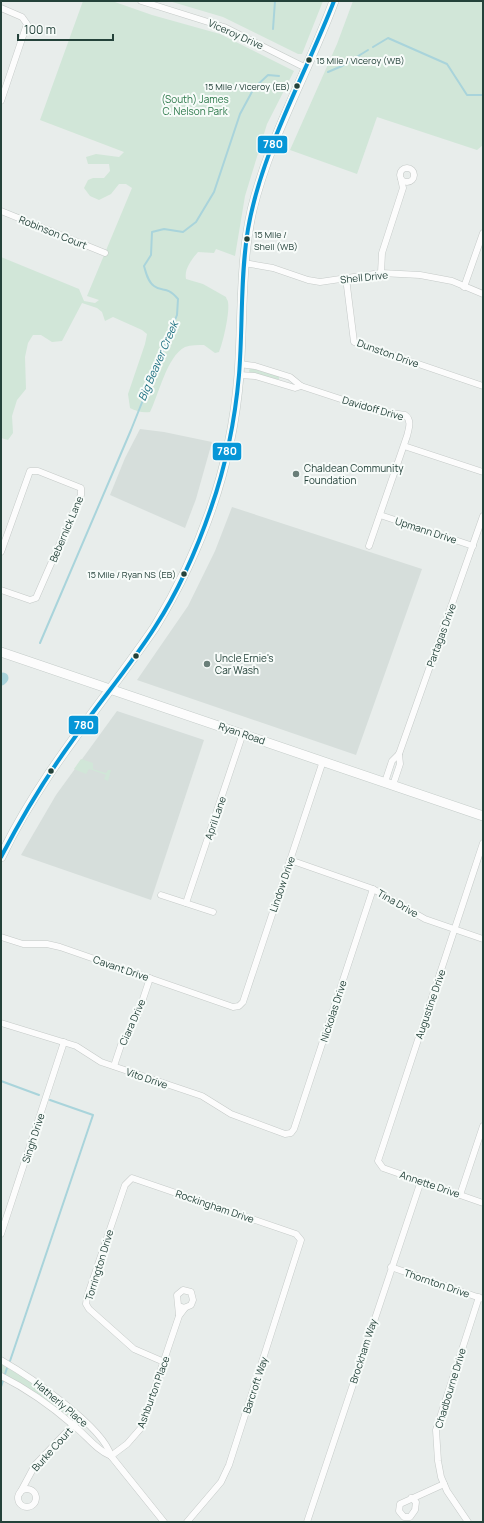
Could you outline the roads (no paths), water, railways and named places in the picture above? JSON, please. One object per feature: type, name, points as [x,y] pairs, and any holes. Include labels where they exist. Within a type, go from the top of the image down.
[{"type":"main road","points":[[1,857],[17,825],[40,787],[146,640],[170,602],[201,537],[224,466],[234,414],[239,364],[244,263],[252,211],[268,156],[323,31],[334,1]]},
{"type":"main road","name":"Ryan Road","points":[[1,652],[243,733],[483,816]]},
{"type":"street","name":"Viceroy Drive","points":[[140,1],[224,27],[306,68]]},
{"type":"street","points":[[1,8],[22,17],[27,24],[1,101]]},
{"type":"street","points":[[381,273],[382,253],[403,188],[413,179],[414,174],[412,170],[408,168],[402,170],[400,174],[403,188]]},
{"type":"street","points":[[401,179],[405,182],[409,182]]},
{"type":"street","name":"Robinson Court","points":[[1,211],[105,253]]},
{"type":"street","points":[[464,287],[483,233]]},
{"type":"street","name":"Shell Drive","points":[[244,263],[273,268],[308,280],[320,282],[381,273],[406,273],[433,277],[483,294]]},
{"type":"street","name":"Dunston Drive","points":[[346,278],[354,342],[483,386]]},
{"type":"street","name":"Davidoff Drive","points":[[239,364],[255,366],[290,377],[301,386],[377,411],[406,416],[410,423],[404,446],[369,546]]},
{"type":"street","name":"Davidoff Drive","points":[[238,375],[255,376],[295,388],[301,386]]},
{"type":"street","points":[[404,446],[483,472]]},
{"type":"street","name":"Bebernick Lane","points":[[1,552],[30,471],[38,471],[81,488],[81,495],[36,598],[30,600],[1,590]]},
{"type":"street","name":"Upmann Drive","points":[[380,515],[473,546]]},
{"type":"street","name":"Partagas Drive","points":[[389,784],[392,761],[399,754],[483,516]]},
{"type":"street","name":"April Lane","points":[[186,903],[243,733]]},
{"type":"street","name":"Lindow Drive","points":[[239,1006],[243,1002],[323,761]]},
{"type":"street","name":"Augustine Drive","points":[[379,1164],[378,1158],[483,843]]},
{"type":"street","name":"Tina Drive","points":[[290,860],[374,889],[425,918],[483,939]]},
{"type":"street","name":"Nickolas Drive","points":[[291,1133],[297,1121],[374,889]]},
{"type":"street","points":[[161,895],[213,912]]},
{"type":"street","name":"Cavant Drive","points":[[1,937],[23,944],[54,945],[234,1007],[239,1006]]},
{"type":"street","name":"Ciara Drive","points":[[114,1066],[121,1046],[137,1017],[150,978]]},
{"type":"street","name":"Vito Drive","points":[[1,1023],[64,1042],[84,1050],[96,1058],[114,1066],[202,1096],[238,1118],[285,1134],[291,1133]]},
{"type":"street","name":"Singh Drive","points":[[1,1234],[64,1042]]},
{"type":"street","points":[[460,1195],[483,1126]]},
{"type":"street","name":"Annette Drive","points":[[379,1164],[383,1168],[483,1203]]},
{"type":"street","name":"Rockingham Drive","points":[[129,1179],[135,1178],[296,1234],[300,1237]]},
{"type":"street","name":"Torrington Drive","points":[[129,1179],[124,1185],[86,1304],[89,1309],[134,1349],[164,1362]]},
{"type":"street","name":"Brockham Way","points":[[307,1522],[421,1181]]},
{"type":"street","name":"Barcroft Way","points":[[187,1522],[216,1488],[227,1469],[301,1244],[300,1237]]},
{"type":"street","name":"Thornton Drive","points":[[391,1267],[481,1298]]},
{"type":"street","name":"Chadbourne Drive","points":[[468,1522],[444,1484],[438,1461],[436,1430],[481,1298]]},
{"type":"street","name":"Ashburton Place","points":[[111,1456],[127,1444],[141,1428],[182,1307]]},
{"type":"street","name":"Hatherly Place","points":[[1,1360],[50,1392],[80,1418],[109,1447],[111,1456],[164,1522]]},
{"type":"street","name":"Hatherly Place","points":[[1,1376],[33,1394],[74,1425],[102,1452],[111,1456]]},
{"type":"street","name":"Burke Court","points":[[20,1493],[28,1481],[35,1465],[80,1418]]},
{"type":"street","name":"Burke Court","points":[[28,1481],[33,1491]]},
{"type":"street","points":[[419,1497],[414,1513],[410,1517],[404,1517],[400,1514],[398,1509],[400,1504],[411,1498],[419,1497],[444,1484]]},
{"type":"street","points":[[24,1489],[33,1491],[36,1499],[34,1504],[28,1507],[22,1506],[19,1501],[20,1493],[24,1489]]},
{"type":"street","points":[[411,1498],[416,1500],[416,1504]]},
{"type":"waterway","points":[[273,29],[275,1]]},
{"type":"waterway","name":"Big Beaver Creek","points":[[373,47],[388,38],[447,64],[467,95],[483,95]]},
{"type":"waterway","name":"Big Beaver Creek","points":[[328,72],[342,66],[368,50]]},
{"type":"waterway","name":"Big Beaver Creek","points":[[40,643],[131,430],[177,315],[178,299],[170,292],[157,288],[152,284],[144,266],[151,255],[152,232],[164,229],[183,232],[196,222],[214,192],[240,114],[254,88],[268,75],[279,76]]},
{"type":"waterway","points":[[1,1081],[39,1095]]},
{"type":"waterway","points":[[10,1361],[93,1115],[50,1100]]},
{"type":"waterway","points":[[5,1374],[7,1368]]},
{"type":"waterway","points":[[1,1387],[3,1381]]},
{"type":"place","name":"15 Mile / Viceroy (WB)","points":[[309,60]]},
{"type":"place","name":"15 Mile / Viceroy (EB)","points":[[297,86]]},
{"type":"place","name":"15 Mile / Shell (WB)","points":[[247,239]]},
{"type":"place","name":"Chaldean Community Foundation","points":[[296,474]]},
{"type":"place","name":"15 Mile / Ryan NS (EB)","points":[[184,574]]},
{"type":"place","name":"Uncle Ernie's Car Wash","points":[[207,664]]},
{"type":"park label","name":"(South) James C. Nelson Park","points":[[195,104]]}]
